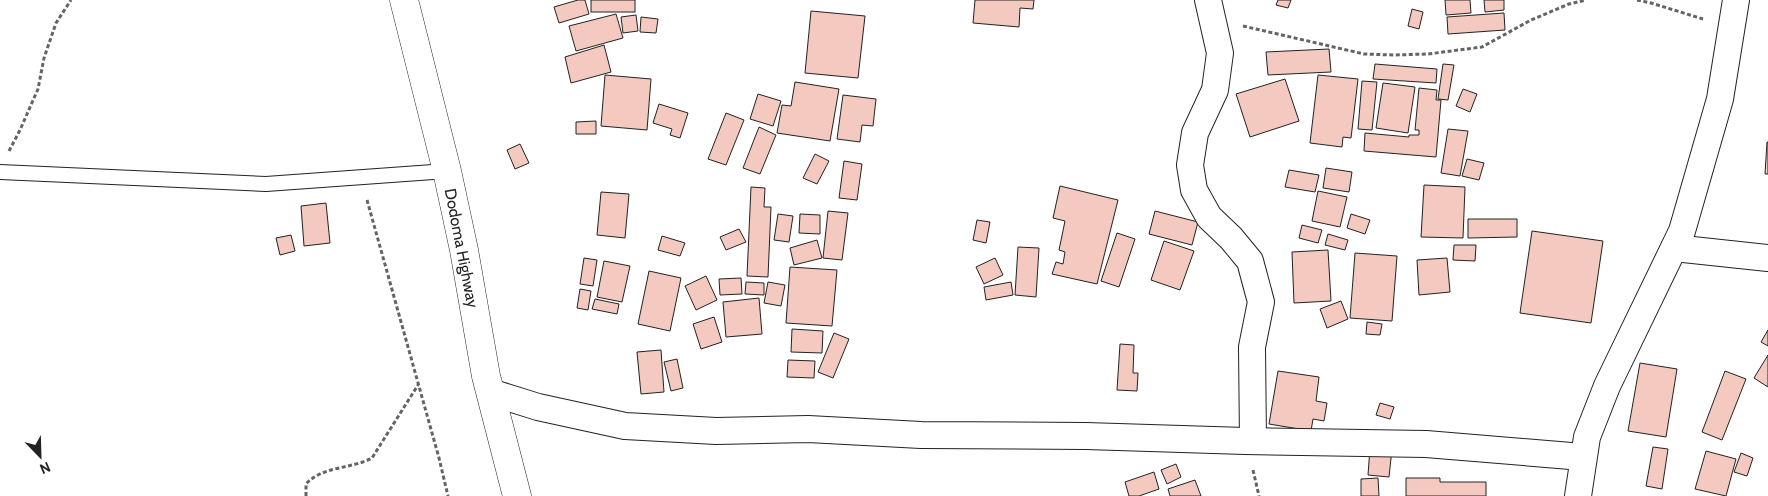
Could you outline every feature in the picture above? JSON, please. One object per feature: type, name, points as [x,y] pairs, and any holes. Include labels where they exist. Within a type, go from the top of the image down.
[{"type":"highway","name":"Dodoma Highway","points":[[404,0],[447,171],[464,250],[490,392],[517,496]]},
{"type":"street","points":[[1578,496],[1587,437],[1607,386],[1682,232],[1720,98],[1736,0]]},
{"type":"street","points":[[1210,10],[1220,52],[1215,90],[1195,133],[1190,165],[1194,190],[1209,218],[1231,238],[1250,261],[1261,302],[1252,347],[1253,441]]},
{"type":"street","points":[[1674,248],[1768,258]]},
{"type":"street","points":[[490,392],[538,407],[624,426],[716,431],[808,429],[921,435],[1086,436],[1426,444],[1583,457]]},
{"type":"lane","points":[[0,172],[266,184],[447,171]]},
{"type":"path","points":[[9,151],[38,89],[44,58],[56,23],[71,0]]},
{"type":"path","points":[[1210,10],[1364,54],[1394,55],[1428,54],[1482,47],[1531,20],[1569,4],[1586,0]]},
{"type":"path","points":[[1637,0],[1732,28]]},
{"type":"path","points":[[361,177],[448,496]]},
{"type":"path","points":[[306,496],[306,484],[310,480],[330,471],[372,458],[418,384]]},
{"type":"building","points":[[578,0],[585,0],[589,14],[559,23],[554,7]]},
{"type":"building","points":[[591,0],[635,0],[635,12],[591,12]]},
{"type":"building","points":[[975,0],[1034,0],[1033,9],[1020,8],[1019,27],[973,23]]},
{"type":"building","points":[[1278,0],[1291,0],[1288,8],[1276,5]]},
{"type":"building","points":[[1445,0],[1470,0],[1471,13],[1446,15]]},
{"type":"building","points":[[1484,0],[1504,0],[1504,10],[1485,12]]},
{"type":"building","points":[[1412,9],[1423,12],[1419,29],[1408,26]]},
{"type":"building","points":[[811,11],[865,16],[858,78],[805,73]]},
{"type":"building","points":[[1504,13],[1505,30],[1448,34],[1447,17]]},
{"type":"building","points":[[616,14],[623,38],[576,51],[569,26]]},
{"type":"building","points":[[636,15],[638,31],[623,33],[621,17]]},
{"type":"building","points":[[641,17],[658,19],[656,33],[640,32]]},
{"type":"building","points":[[604,45],[611,72],[571,83],[565,57]]},
{"type":"building","points":[[1329,49],[1331,72],[1268,75],[1266,52]]},
{"type":"building","points":[[1375,64],[1437,69],[1436,83],[1373,79]]},
{"type":"building","points":[[1443,64],[1454,65],[1448,100],[1438,99]]},
{"type":"building","points":[[605,75],[651,79],[647,130],[601,126]]},
{"type":"building","points":[[1318,75],[1358,79],[1351,138],[1343,137],[1342,147],[1310,143]]},
{"type":"building","points":[[1285,79],[1299,121],[1250,137],[1236,94]]},
{"type":"building","points":[[1362,81],[1377,82],[1372,130],[1358,129]]},
{"type":"building","points":[[795,82],[839,89],[830,141],[777,133],[782,105],[791,106]]},
{"type":"building","points":[[1383,83],[1415,87],[1408,133],[1376,128]]},
{"type":"building","points":[[1419,88],[1437,90],[1436,100],[1441,100],[1436,157],[1364,151],[1365,133],[1409,137],[1409,135],[1419,135],[1419,130],[1415,130]]},
{"type":"building","points":[[1463,89],[1477,94],[1470,112],[1456,106]]},
{"type":"building","points":[[758,94],[781,101],[773,126],[750,119]]},
{"type":"building","points":[[843,95],[876,99],[873,126],[862,125],[860,142],[837,139]]},
{"type":"building","points":[[659,104],[688,113],[680,138],[670,135],[672,129],[653,123]]},
{"type":"building","points":[[726,113],[744,120],[726,165],[708,159]]},
{"type":"building","points":[[596,121],[596,134],[576,134],[576,122]]},
{"type":"building","points":[[759,127],[776,135],[760,174],[743,168]]},
{"type":"building","points":[[1448,129],[1468,131],[1460,176],[1441,173]]},
{"type":"building","points":[[1767,142],[1768,174],[1765,174]]},
{"type":"building","points":[[520,144],[529,163],[515,169],[507,150]]},
{"type":"building","points":[[815,154],[829,161],[817,184],[803,178]]},
{"type":"building","points":[[1467,159],[1484,163],[1479,180],[1462,176]]},
{"type":"building","points":[[844,161],[862,164],[857,200],[839,198]]},
{"type":"building","points":[[1326,168],[1352,172],[1349,192],[1323,188]]},
{"type":"building","points":[[1289,170],[1319,175],[1315,192],[1285,187]]},
{"type":"building","points":[[1424,185],[1465,187],[1463,238],[1421,237]]},
{"type":"building","points":[[1060,186],[1118,200],[1097,284],[1052,274],[1056,262],[1063,264],[1065,252],[1059,250],[1065,221],[1053,218]]},
{"type":"building","points":[[751,187],[765,188],[764,207],[771,207],[768,277],[747,276]]},
{"type":"building","points":[[1318,191],[1347,197],[1340,227],[1312,221]]},
{"type":"building","points":[[601,192],[629,194],[625,238],[597,235]]},
{"type":"building","points":[[326,203],[330,243],[304,246],[301,206]]},
{"type":"building","points":[[828,211],[848,213],[842,260],[823,258]]},
{"type":"building","points":[[1155,211],[1198,222],[1192,245],[1149,234]]},
{"type":"building","points":[[778,214],[793,216],[789,242],[774,240]]},
{"type":"building","points":[[800,214],[820,215],[820,234],[799,233]]},
{"type":"building","points":[[1351,214],[1370,220],[1365,234],[1347,228]]},
{"type":"building","points":[[1468,219],[1517,219],[1517,237],[1468,238]]},
{"type":"building","points":[[977,220],[990,222],[986,243],[973,240]]},
{"type":"building","points":[[1302,225],[1322,230],[1318,243],[1299,238]]},
{"type":"building","points":[[739,229],[746,242],[726,250],[720,237]]},
{"type":"building","points":[[1532,231],[1603,241],[1591,323],[1520,313]]},
{"type":"building","points":[[1117,233],[1135,239],[1119,287],[1101,281]]},
{"type":"building","points":[[1328,234],[1348,240],[1345,250],[1325,245]]},
{"type":"building","points":[[291,235],[295,251],[280,255],[276,238]]},
{"type":"building","points":[[662,236],[685,243],[680,256],[658,250]]},
{"type":"building","points":[[817,240],[822,258],[794,265],[790,248]]},
{"type":"building","points":[[1164,241],[1194,251],[1180,290],[1151,280]]},
{"type":"building","points":[[1454,245],[1476,245],[1475,261],[1453,260]]},
{"type":"building","points":[[1018,247],[1039,248],[1036,297],[1015,295]]},
{"type":"building","points":[[1328,250],[1331,301],[1294,303],[1292,252]]},
{"type":"building","points":[[1355,253],[1397,256],[1392,321],[1350,318]]},
{"type":"building","points":[[584,258],[597,260],[593,286],[580,284]]},
{"type":"building","points":[[995,258],[1003,275],[984,284],[976,267]]},
{"type":"building","points":[[1447,258],[1450,292],[1419,295],[1417,260]]},
{"type":"building","points":[[604,261],[630,266],[622,302],[597,297]]},
{"type":"building","points":[[790,267],[837,270],[832,326],[786,323]]},
{"type":"building","points":[[649,271],[681,278],[670,331],[638,324]]},
{"type":"building","points":[[706,276],[717,300],[696,310],[685,286]]},
{"type":"building","points":[[741,278],[742,294],[720,295],[719,279]]},
{"type":"building","points":[[746,282],[764,283],[764,295],[745,294]]},
{"type":"building","points":[[768,282],[785,285],[781,306],[764,303]]},
{"type":"building","points":[[1011,282],[1013,295],[986,300],[984,287]]},
{"type":"building","points":[[580,289],[591,291],[588,310],[577,308]]},
{"type":"building","points":[[759,298],[762,334],[726,337],[723,302]]},
{"type":"building","points":[[595,299],[619,304],[617,314],[592,309]]},
{"type":"building","points":[[1341,301],[1348,319],[1327,328],[1320,309]]},
{"type":"building","points":[[714,317],[722,342],[701,349],[693,324]]},
{"type":"building","points":[[1367,322],[1382,324],[1380,335],[1366,334]]},
{"type":"building","points":[[792,329],[823,331],[822,353],[791,352]]},
{"type":"building","points":[[1768,330],[1768,346],[1761,342]]},
{"type":"building","points":[[834,333],[849,339],[833,378],[818,372]]},
{"type":"building","points":[[1120,344],[1134,345],[1133,373],[1138,373],[1137,391],[1117,390]]},
{"type":"building","points":[[661,350],[664,392],[641,394],[637,352]]},
{"type":"building","points":[[1768,355],[1768,387],[1754,378]]},
{"type":"building","points":[[677,359],[683,388],[671,391],[664,362]]},
{"type":"building","points":[[788,360],[815,361],[814,378],[787,377]]},
{"type":"building","points":[[1640,363],[1677,369],[1666,437],[1628,431]]},
{"type":"building","points":[[1278,371],[1319,377],[1316,401],[1327,403],[1324,421],[1313,419],[1311,431],[1269,424]]},
{"type":"building","points":[[1725,371],[1746,379],[1722,440],[1702,432]]},
{"type":"building","points":[[1380,403],[1394,407],[1390,419],[1376,415]]},
{"type":"building","points":[[1653,447],[1668,449],[1662,489],[1646,486]]},
{"type":"building","points":[[1370,448],[1392,449],[1389,477],[1368,475]]},
{"type":"building","points":[[1706,451],[1736,459],[1726,496],[1695,489]]},
{"type":"building","points":[[1741,453],[1753,458],[1747,476],[1734,472]]},
{"type":"building","points":[[1176,464],[1181,477],[1167,484],[1161,470]]},
{"type":"building","points":[[1154,472],[1159,489],[1139,496],[1129,496],[1125,482]]},
{"type":"building","points":[[1378,478],[1379,496],[1361,496],[1361,479]]},
{"type":"building","points":[[1406,478],[1440,478],[1440,482],[1486,482],[1486,496],[1406,496]]},
{"type":"building","points":[[1195,480],[1201,496],[1170,496],[1168,489]]}]
